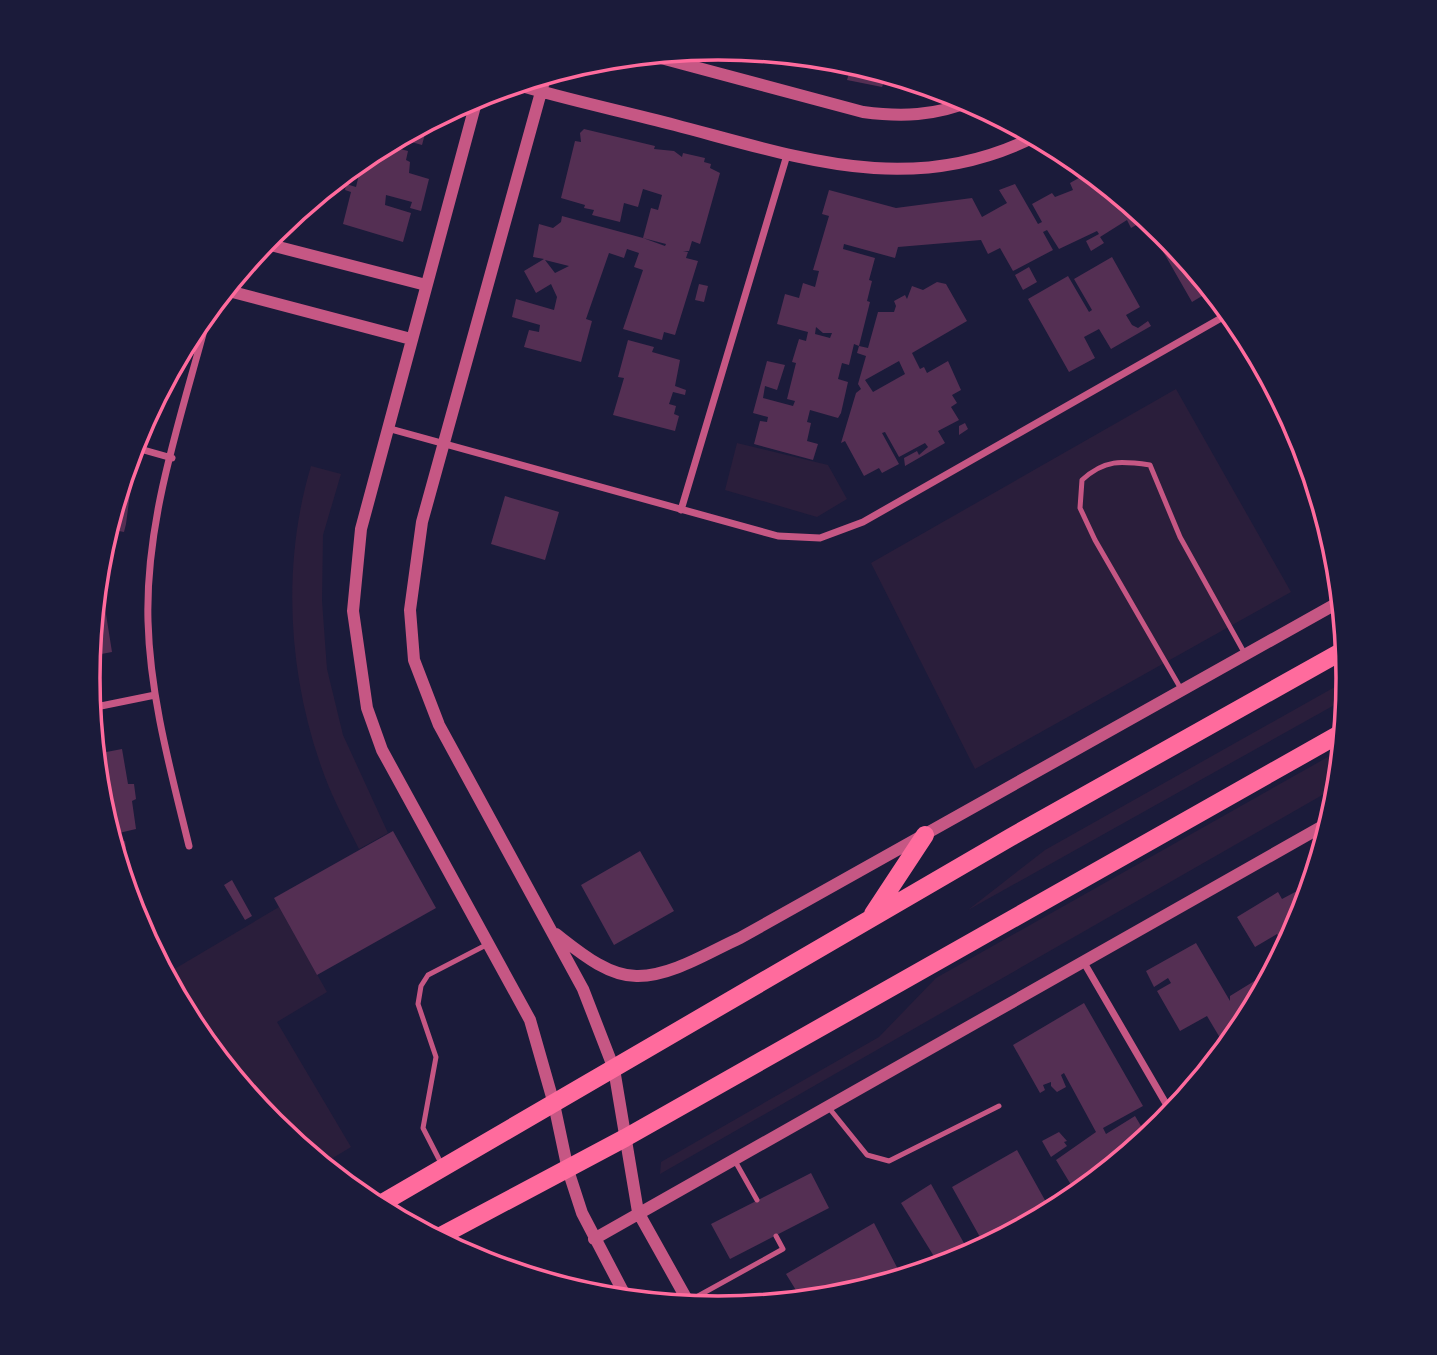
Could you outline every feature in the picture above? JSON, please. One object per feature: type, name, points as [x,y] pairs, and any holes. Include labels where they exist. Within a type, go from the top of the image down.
[{"type":"main road","points":[[388,1200],[871,918],[1335,655]]},
{"type":"main road","points":[[447,1233],[568,1170],[1333,738]]},
{"type":"main road","points":[[871,918],[925,835]]},
{"type":"street","points":[[674,61],[863,112],[895,116],[929,114],[954,106]]},
{"type":"street","points":[[543,86],[444,444],[415,561],[410,610],[414,660],[439,725],[583,989],[614,1069],[638,1212],[684,1294]]},
{"type":"street","points":[[531,89],[787,155],[834,164],[901,171],[957,165],[1010,149],[1026,141]]},
{"type":"street","points":[[474,111],[360,529],[354,622],[367,708],[383,750],[530,1020],[554,1104],[568,1170],[594,1239],[621,1287]]},
{"type":"street","points":[[681,510],[787,155]]},
{"type":"street","points":[[277,247],[426,285]]},
{"type":"street","points":[[235,293],[411,339]]},
{"type":"street","points":[[386,428],[778,536],[802,539],[834,535],[1221,318]]},
{"type":"street","points":[[189,846],[155,695],[148,620],[153,539],[202,338]]},
{"type":"street","points":[[144,450],[172,458]]},
{"type":"street","points":[[550,929],[582,954],[608,968],[637,976],[674,968],[740,938],[1332,606]]},
{"type":"street","points":[[101,706],[155,695]]},
{"type":"street","points":[[594,1239],[1317,829]]},
{"type":"street","points":[[1083,961],[1166,1103]]},
{"type":"lane","points":[[1181,689],[1080,508],[1082,480],[1099,465],[1126,461],[1150,465],[1181,537],[1245,654]]},
{"type":"lane","points":[[443,1168],[423,1128],[436,1057],[418,1004],[421,985],[428,975],[488,944]]},
{"type":"lane","points":[[827,1106],[867,1155],[889,1161],[999,1106]]},
{"type":"lane","points":[[734,1158],[757,1200]]},
{"type":"lane","points":[[703,1295],[783,1249],[776,1236]]},
{"type":"shaded area","points":[[1176,389],[1291,592],[975,769],[871,563]]},
{"type":"shaded area","points":[[737,443],[828,465],[847,499],[817,517],[725,490]]},
{"type":"shaded area","points":[[311,466],[341,474],[323,535],[322,601],[327,669],[343,735],[388,833],[359,849],[325,777],[303,701],[296,662],[292,583],[295,543]]},
{"type":"shaded area","points":[[1336,686],[1335,705],[968,910],[1045,850]]},
{"type":"shaded area","points":[[1331,755],[1326,793],[660,1174],[661,1162],[879,1037],[936,978]]},
{"type":"shaded area","points":[[279,907],[327,992],[277,1022],[351,1147],[331,1159],[282,1114],[228,1054],[174,969]]},
{"type":"building","points":[[849,74],[884,83],[882,87],[847,80]]},
{"type":"building","points":[[584,129],[655,146],[654,149],[674,151],[682,157],[683,153],[705,158],[704,162],[711,164],[710,168],[720,173],[700,244],[692,241],[689,251],[683,251],[688,252],[686,258],[698,261],[675,335],[664,332],[662,340],[623,329],[643,270],[634,267],[639,253],[627,249],[624,258],[609,253],[586,319],[592,321],[581,362],[524,347],[529,330],[539,332],[540,325],[512,317],[516,299],[554,310],[557,297],[551,284],[536,293],[524,271],[544,259],[533,257],[539,224],[553,228],[561,222],[562,216],[643,238],[651,208],[658,210],[662,195],[643,189],[638,207],[624,203],[620,222],[592,215],[594,210],[584,208],[585,205],[561,198],[575,141],[581,142],[580,133]],"holes":[[[545,260],[569,266],[555,273]]]},
{"type":"building","points":[[425,133],[422,145],[410,142]]},
{"type":"building","points":[[399,149],[408,151],[406,160],[410,162],[409,173],[429,179],[421,211],[410,208],[412,202],[386,195],[385,205],[411,213],[403,242],[343,224],[351,192],[345,190],[346,184],[356,187],[359,175]]},
{"type":"building","points":[[1081,177],[1138,224],[1131,228],[1127,220],[1100,237],[1104,243],[1091,251],[1086,241],[1099,234],[1097,231],[1059,249],[1047,230],[1043,232],[1053,250],[1013,271],[1000,248],[988,254],[981,240],[898,247],[895,258],[844,244],[843,249],[875,258],[869,280],[872,281],[867,301],[870,302],[859,346],[854,344],[849,365],[842,363],[838,379],[848,382],[841,413],[838,418],[810,410],[807,422],[811,423],[807,441],[818,444],[813,460],[754,444],[760,421],[767,422],[768,417],[753,413],[767,361],[785,365],[777,390],[765,386],[763,398],[793,406],[795,401],[787,399],[796,363],[792,362],[799,339],[806,341],[808,332],[777,324],[785,294],[799,298],[803,283],[815,287],[819,271],[813,270],[829,216],[822,214],[829,190],[896,208],[972,198],[982,217],[1007,203],[999,190],[1015,184],[1038,224],[1042,222],[1032,204],[1052,193],[1055,197],[1073,190],[1070,183]],"holes":[[[816,327],[823,333],[832,333],[830,338],[815,334]]]},
{"type":"building","points":[[1160,246],[1183,270],[1204,295],[1192,302]]},
{"type":"building","points":[[1112,257],[1140,307],[1126,315],[1132,325],[1138,328],[1148,321],[1151,326],[1111,349],[1099,329],[1084,337],[1095,358],[1069,372],[1028,299],[1068,276],[1089,312],[1092,310],[1074,279]]},
{"type":"building","points":[[1029,267],[1037,282],[1023,290],[1015,275]]},
{"type":"building","points":[[937,282],[946,284],[967,321],[912,353],[920,369],[924,367],[927,373],[948,361],[961,390],[952,395],[957,403],[951,407],[959,420],[938,431],[945,443],[905,466],[904,458],[917,451],[919,455],[928,447],[925,443],[899,457],[885,432],[882,433],[899,464],[882,473],[879,468],[864,476],[845,441],[841,443],[856,393],[861,389],[858,384],[866,356],[857,353],[859,346],[868,348],[878,312],[894,312],[894,301],[905,295],[907,299],[912,286],[923,290]],"holes":[[[899,361],[905,374],[873,392],[865,380]]]},
{"type":"building","points":[[699,284],[708,286],[704,302],[695,300]]},
{"type":"building","points":[[628,340],[654,347],[652,352],[680,360],[675,386],[686,390],[685,395],[673,392],[669,404],[676,406],[674,414],[679,416],[675,431],[613,415],[624,378],[618,377]]},
{"type":"building","points":[[965,423],[968,429],[959,435],[959,426]]},
{"type":"building","points":[[131,486],[124,532],[118,532]]},
{"type":"building","points":[[505,496],[559,512],[545,560],[491,544]]},
{"type":"building","points":[[105,608],[112,652],[101,654],[102,637]]},
{"type":"building","points":[[122,749],[128,784],[134,784],[136,799],[132,801],[136,829],[121,833],[112,798],[105,752]]},
{"type":"building","points":[[393,831],[436,908],[317,975],[274,898]]},
{"type":"building","points":[[640,851],[674,911],[614,945],[581,885]]},
{"type":"building","points":[[232,880],[252,916],[245,920],[224,885]]},
{"type":"building","points":[[1298,890],[1279,937],[1277,934],[1255,947],[1237,917],[1278,892],[1282,899]]},
{"type":"building","points":[[1196,943],[1230,1001],[1230,996],[1259,978],[1220,1038],[1207,1016],[1180,1031],[1157,991],[1171,983],[1168,978],[1154,987],[1146,971]]},
{"type":"building","points":[[1084,1003],[1143,1106],[1103,1128],[1106,1134],[1135,1116],[1141,1126],[1149,1120],[1095,1168],[1071,1185],[1056,1160],[1096,1132],[1064,1073],[1061,1075],[1066,1087],[1057,1092],[1051,1082],[1043,1085],[1045,1090],[1040,1093],[1013,1045]]},
{"type":"building","points":[[1059,1132],[1067,1141],[1064,1142],[1067,1146],[1051,1157],[1042,1141]]},
{"type":"building","points":[[1017,1150],[1046,1202],[980,1237],[952,1187]]},
{"type":"building","points":[[811,1173],[829,1208],[730,1259],[711,1224]]},
{"type":"building","points":[[931,1184],[964,1244],[934,1256],[901,1203]]},
{"type":"building","points":[[874,1223],[898,1268],[839,1284],[796,1290],[786,1274]]}]
